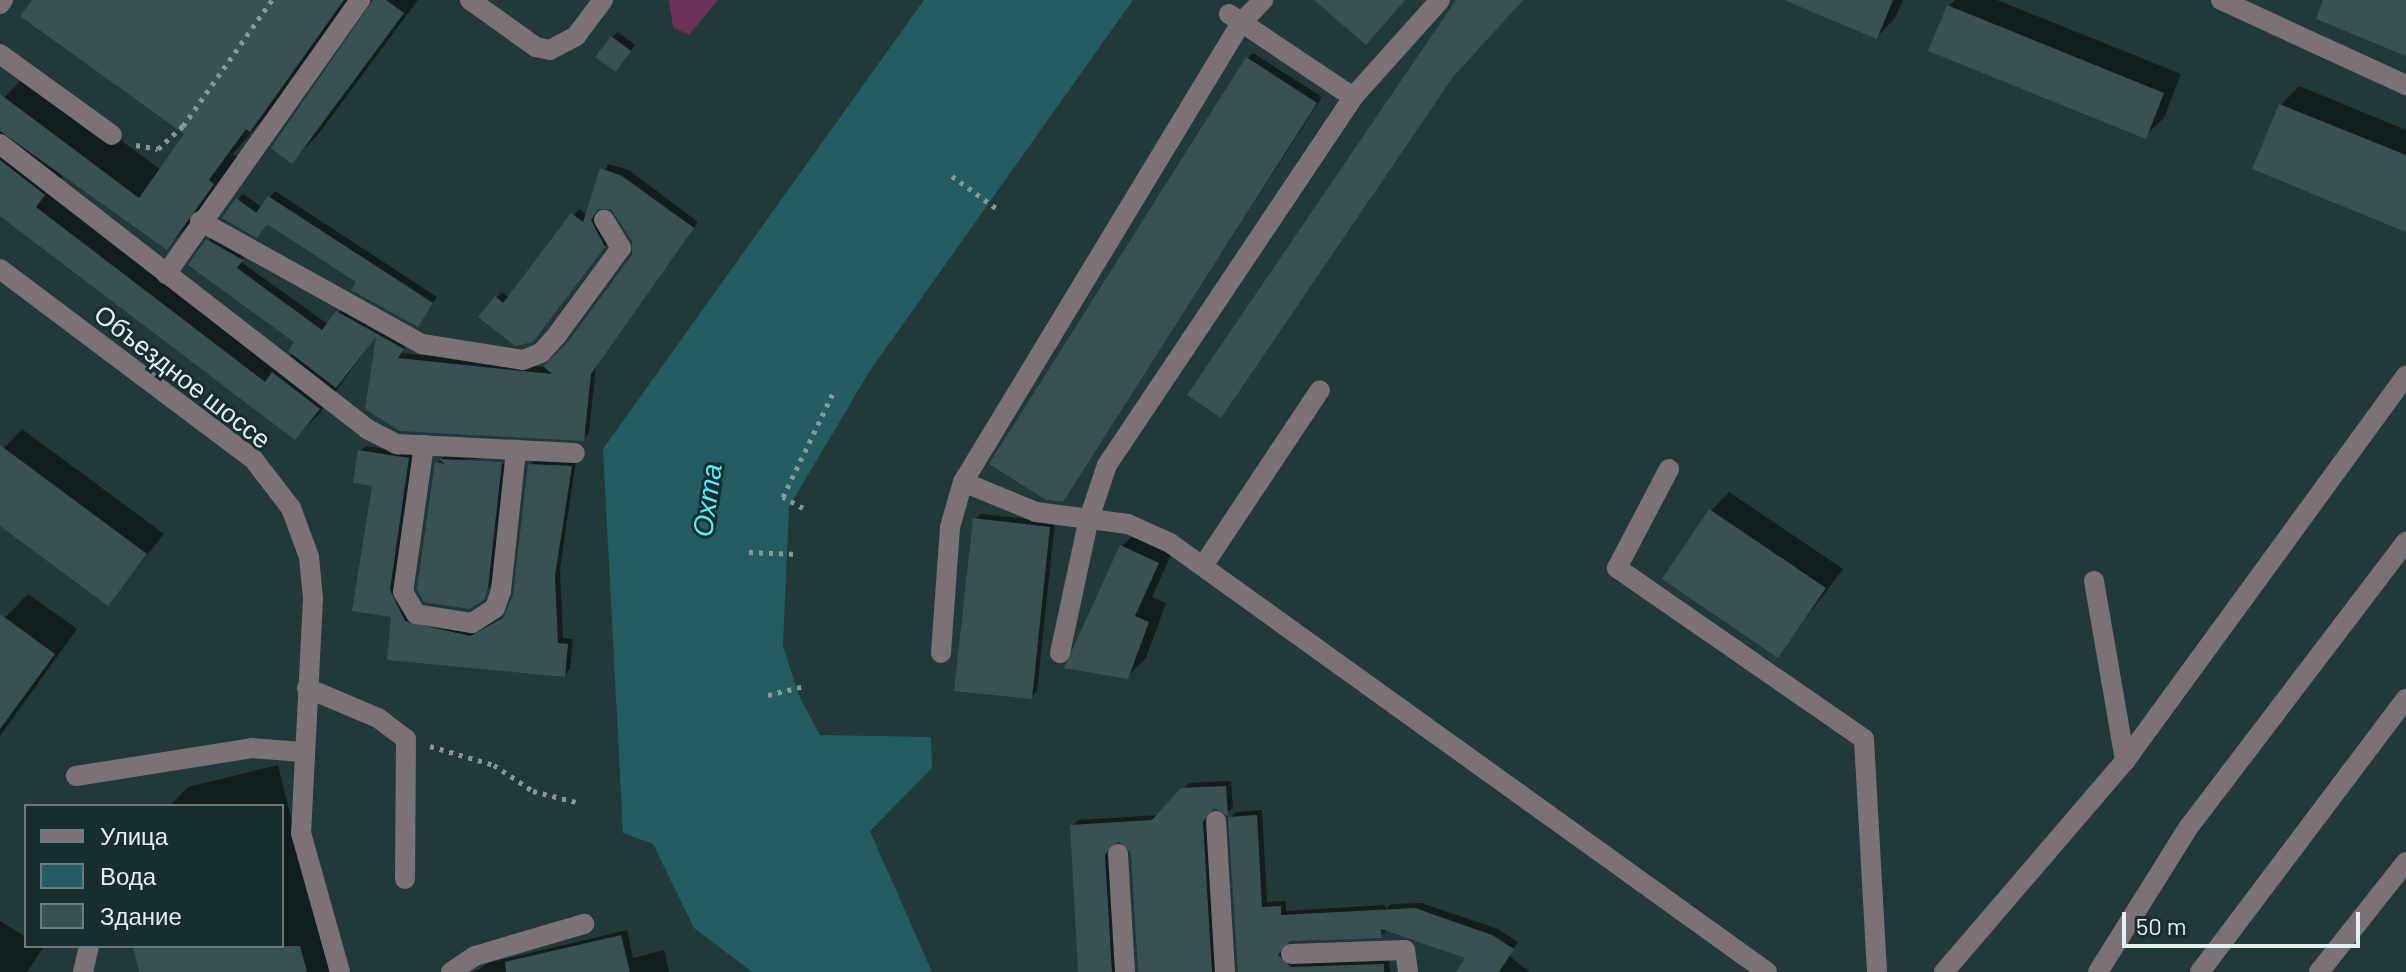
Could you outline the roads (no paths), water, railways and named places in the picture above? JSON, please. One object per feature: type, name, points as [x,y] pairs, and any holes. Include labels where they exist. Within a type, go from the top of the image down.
[{"type":"street","points":[[166,274],[200,221],[360,0]]},
{"type":"street","points":[[470,0],[536,47],[550,50],[576,36],[603,0]]},
{"type":"street","points":[[941,653],[950,527],[963,482],[1235,19],[1263,0]]},
{"type":"street","points":[[1060,653],[1088,522],[1107,465],[1353,97],[1440,0]]},
{"type":"street","points":[[2221,0],[2406,85]]},
{"type":"street","points":[[1235,19],[1353,97]]},
{"type":"street","points":[[0,54],[112,135]]},
{"type":"street","points":[[0,144],[367,429],[397,444],[575,453]]},
{"type":"street","points":[[200,221],[422,344],[523,360],[541,353],[557,335],[621,248],[604,220]]},
{"type":"street","name":"Объездное шоссе","points":[[0,269],[254,460],[291,508],[309,557],[313,598],[301,833],[340,972]]},
{"type":"street","points":[[1944,972],[2125,761],[2406,375]]},
{"type":"street","points":[[1203,566],[1320,390]]},
{"type":"street","points":[[424,445],[403,592],[406,605],[431,619],[472,623],[485,619],[501,591],[516,450]]},
{"type":"street","points":[[1669,469],[1617,568],[1864,739],[1877,972]]},
{"type":"street","points":[[963,482],[1012,505],[1088,522],[1128,524],[1203,566],[1767,972]]},
{"type":"street","points":[[2098,972],[2188,828],[2406,542]]},
{"type":"street","points":[[2094,581],[2125,761]]},
{"type":"street","points":[[307,688],[378,718],[406,739],[405,879]]},
{"type":"street","points":[[2200,972],[2406,699]]},
{"type":"street","points":[[76,776],[252,748],[303,752]]},
{"type":"street","points":[[1216,821],[1225,972]]},
{"type":"street","points":[[1118,854],[1125,972]]},
{"type":"street","points":[[2319,972],[2406,862]]},
{"type":"street","points":[[451,972],[475,956],[584,924]]},
{"type":"street","points":[[83,972],[89,948]]},
{"type":"street","points":[[1291,954],[1405,950],[1408,972]]},
{"type":"water","name":"Охта","points":[[924,0],[1133,0],[869,372],[789,507],[783,646],[800,698],[820,735],[931,737],[932,768],[870,831],[932,972],[752,972],[694,928],[653,844],[623,833],[603,449]]}]
